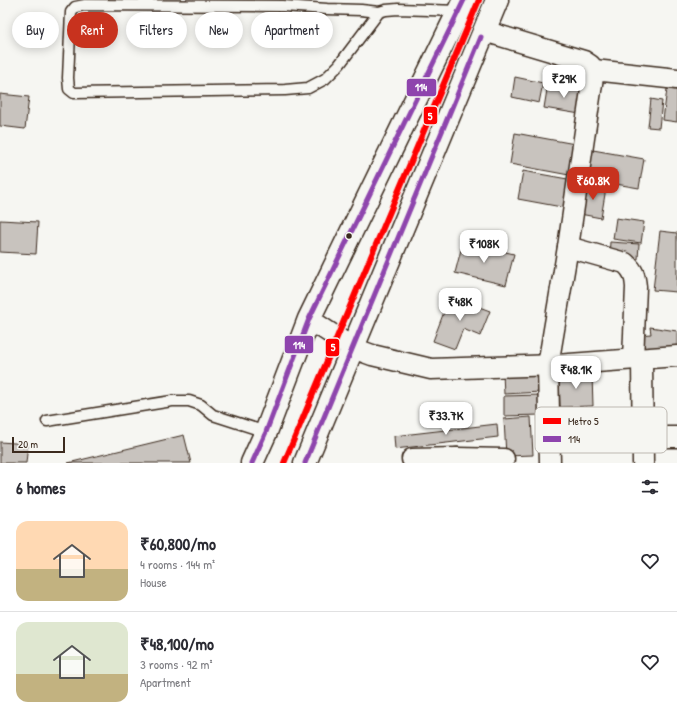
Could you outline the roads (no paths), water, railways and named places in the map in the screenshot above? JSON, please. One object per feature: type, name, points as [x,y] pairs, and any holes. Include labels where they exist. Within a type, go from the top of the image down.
[{"type":"main road","points":[[305,463],[497,0]]},
{"type":"main road","points":[[252,463],[266,432],[309,319],[461,6]]},
{"type":"street","points":[[484,31],[584,61],[594,70],[677,79]]},
{"type":"street","points":[[549,407],[548,365],[568,247],[594,70]]},
{"type":"street","points":[[568,247],[625,263],[631,268],[636,287],[640,407]]},
{"type":"street","points":[[309,319],[353,348],[372,355],[431,369],[548,365],[677,356]]},
{"type":"street","points":[[550,453],[550,463]]},
{"type":"street","points":[[643,453],[643,463]]},
{"type":"street","points":[[412,459],[457,461],[504,459]]},
{"type":"lane","points":[[379,12],[339,65],[325,79],[308,88],[285,90],[74,93],[69,89],[68,78],[71,12],[75,7],[85,5],[283,6],[379,12],[398,9],[461,6]]},
{"type":"lane","points":[[47,422],[172,401],[189,401],[201,405],[213,414],[266,432]]},
{"type":"metro line","name":"5","points":[[284,463],[479,0]]}]
